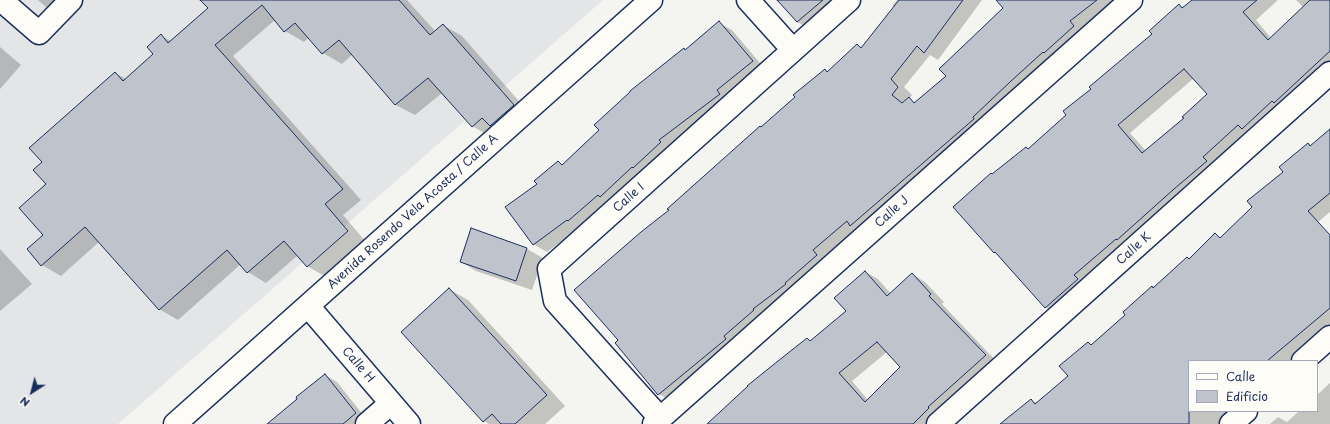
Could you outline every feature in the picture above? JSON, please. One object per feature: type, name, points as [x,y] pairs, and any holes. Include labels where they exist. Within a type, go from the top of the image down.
[{"type":"street","points":[[1,0],[40,33],[71,0]]},
{"type":"street","name":"Avenida Rosendo Vela Acosta / Calle A","points":[[175,424],[651,0]]},
{"type":"street","points":[[748,0],[793,50]]},
{"type":"street","name":"Calle I","points":[[657,421],[555,301],[549,269],[849,0]]},
{"type":"street","name":"Calle J","points":[[657,421],[1131,0]]},
{"type":"street","name":"Calle K","points":[[938,424],[1330,73]]},
{"type":"street","name":"Calle H","points":[[308,306],[410,424]]},
{"type":"street","points":[[1304,360],[1330,337]]},
{"type":"street","points":[[368,424],[391,403]]},
{"type":"street","points":[[1231,424],[1245,412]]},
{"type":"shaded area","points":[[0,0],[603,0],[118,424],[0,424]]},
{"type":"building","points":[[200,0],[399,0],[430,35],[443,24],[514,105],[490,126],[482,118],[472,127],[428,78],[395,105],[339,40],[322,54],[295,23],[284,32],[262,5],[215,45],[343,189],[325,204],[348,231],[307,267],[284,241],[247,273],[227,250],[159,310],[85,227],[41,266],[27,249],[43,235],[19,208],[46,184],[33,170],[42,162],[29,148],[115,72],[123,81],[153,54],[147,47],[161,34],[168,43],[208,8]]},
{"type":"building","points":[[777,0],[823,0],[797,22]]},
{"type":"building","points":[[899,0],[963,0],[924,53],[917,46],[891,79],[898,87],[892,95],[902,103],[909,97],[914,103],[946,76],[939,69],[1003,8],[996,0],[1097,0],[1070,21],[1074,26],[1010,82],[973,117],[974,119],[850,226],[847,221],[813,250],[817,255],[785,283],[786,284],[753,309],[754,310],[724,336],[726,339],[658,395],[615,343],[618,340],[574,290],[641,232],[669,210],[667,209],[760,126],[761,127],[795,97],[793,95],[825,69],[827,72],[857,44],[861,48]]},
{"type":"building","points":[[1192,0],[1257,0],[1243,12],[1268,40],[1310,0],[1330,0],[1330,51],[1274,103],[1272,101],[1242,129],[1238,125],[1203,157],[1207,161],[1117,240],[1116,239],[1074,275],[1078,279],[1045,308],[953,207],[991,173],[992,174],[1026,147],[1028,149],[1066,115],[1063,111],[1091,89],[1089,87],[1152,34],[1149,31],[1179,4],[1182,8]],"holes":[[[1184,69],[1207,94],[1182,117],[1184,118],[1142,153],[1118,125]]]},
{"type":"building","points":[[719,21],[753,61],[717,90],[720,94],[659,140],[661,142],[600,197],[598,195],[568,221],[567,220],[533,245],[505,207],[537,184],[534,181],[558,161],[562,165],[599,130],[594,125],[630,91],[684,48],[685,50]]},
{"type":"building","points":[[1330,129],[1330,193],[1308,211],[1330,235],[1330,308],[1268,360],[1188,360],[1189,424],[1000,424],[1031,399],[1035,404],[1068,376],[1059,366],[1088,342],[1091,345],[1125,315],[1123,312],[1152,286],[1153,288],[1187,257],[1189,259],[1215,233],[1220,238],[1252,207],[1247,201],[1283,172],[1279,167],[1308,143],[1310,146]]},
{"type":"building","points":[[471,228],[527,248],[516,281],[460,262]]},
{"type":"building","points":[[865,271],[887,296],[912,273],[931,294],[929,296],[986,355],[928,407],[929,408],[913,424],[707,424],[747,386],[807,338],[810,341],[846,311],[834,298]],"holes":[[[877,342],[900,367],[865,402],[839,373]]]},
{"type":"building","points":[[449,288],[547,395],[515,424],[501,424],[492,414],[483,422],[401,332]]},
{"type":"building","points":[[325,374],[356,413],[343,424],[267,424],[297,399],[296,397]]}]
